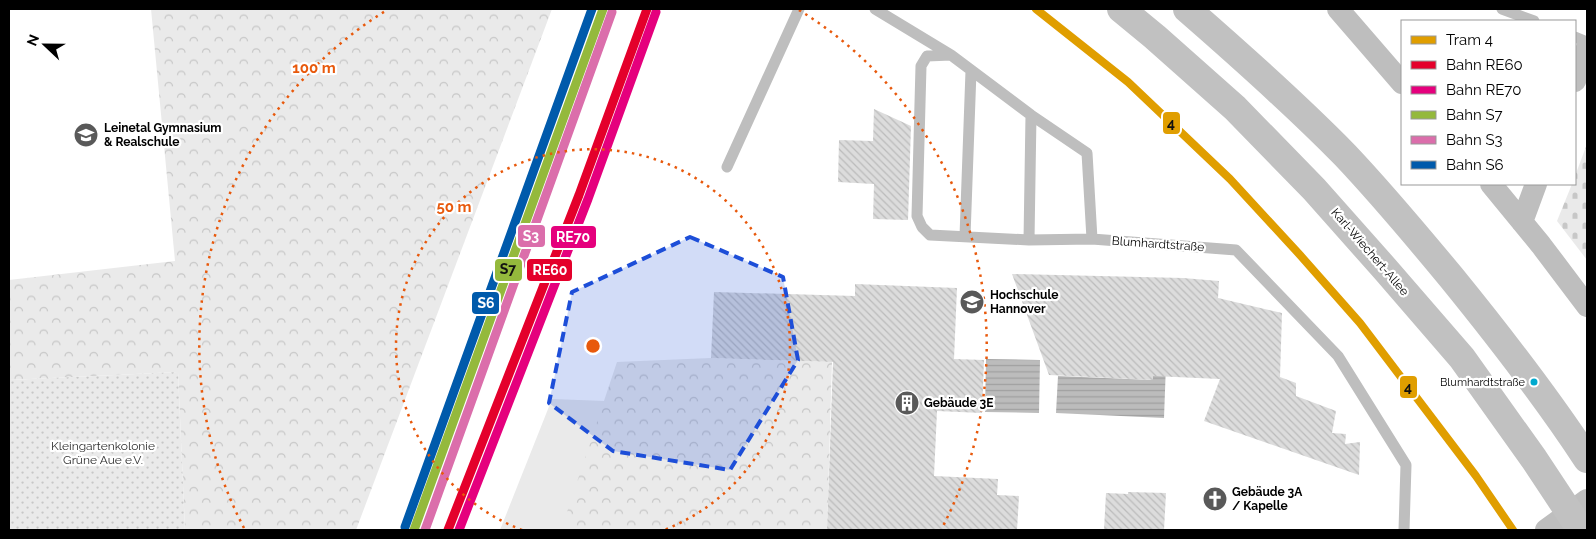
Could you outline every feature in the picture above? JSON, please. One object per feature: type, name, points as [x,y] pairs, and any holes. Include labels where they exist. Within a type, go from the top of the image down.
[{"type":"main road","name":"Karl-Wiechert-Allee","points":[[1121,9],[1156,37],[1235,108],[1314,189],[1462,358],[1579,514]]},
{"type":"main road","points":[[1187,9],[1264,77],[1346,156],[1412,229],[1502,340],[1587,458]]},
{"type":"street","points":[[1338,9],[1401,82]]},
{"type":"street","points":[[1576,78],[1587,48]]},
{"type":"street","points":[[1493,185],[1587,306]]},
{"type":"street","points":[[1522,222],[1536,185]]},
{"type":"street","points":[[1546,530],[1579,514]]},
{"type":"lane","points":[[727,167],[799,9]]},
{"type":"lane","points":[[875,9],[951,55],[1031,115],[1087,153],[1092,239]]},
{"type":"lane","points":[[1502,9],[1531,20]]},
{"type":"lane","name":"Blumhardtstraße","points":[[951,55],[927,56],[921,66],[917,216],[922,227],[930,235],[1029,240],[1092,239],[1236,250],[1338,356],[1406,465],[1404,530]]},
{"type":"lane","points":[[965,236],[971,71]]},
{"type":"lane","points":[[1029,240],[1031,115]]},
{"type":"highlighted area","points":[[690,237],[783,277],[798,360],[730,470],[613,451],[549,403],[572,292]]},
{"type":"green space","points":[[151,9],[552,9],[356,530],[185,530],[178,372],[9,380],[9,280],[175,261]]},
{"type":"green space","points":[[1587,144],[1587,260],[1557,221],[1572,185],[1576,185],[1576,173]]},
{"type":"green space","points":[[711,358],[832,362],[827,530],[561,530],[617,362]]},
{"type":"green space","name":"Kleingartenkolonie Grüne Aue e.V.","points":[[178,372],[185,530],[9,530],[9,380]]},
{"type":"green space","points":[[552,399],[605,401],[564,530],[500,530]]},
{"type":"shaded area","points":[[986,359],[1040,360],[1039,413],[985,412]]},
{"type":"shaded area","points":[[1153,363],[1166,364],[1164,418],[1056,413],[1058,376],[1152,380]]},
{"type":"building","points":[[874,109],[911,126],[908,220],[873,219],[874,184],[838,182],[839,140],[873,141]]},
{"type":"building","points":[[1012,274],[1183,278],[1219,281],[1218,298],[1282,313],[1280,377],[1296,383],[1296,396],[1336,411],[1332,433],[1346,434],[1345,444],[1360,442],[1359,475],[1204,421],[1220,379],[1153,376],[1153,380],[1049,375]]},
{"type":"building","name":"Gebäude 3E","points":[[855,284],[957,288],[954,359],[984,360],[982,413],[937,411],[934,476],[998,479],[997,495],[1019,496],[1017,530],[827,530],[833,362],[711,358],[714,292],[855,296]]},
{"type":"building","points":[[1128,492],[1166,493],[1164,530],[1104,530],[1106,493],[1128,494]]},
{"type":"tram line","name":"4","points":[[1036,9],[1128,82],[1230,179],[1300,255],[1360,323],[1476,476],[1513,530]]},
{"type":"rail line","name":"S6","points":[[405,527],[592,9]]},
{"type":"rail line","name":"S7","points":[[414,530],[603,9]]},
{"type":"rail line","name":"RE60","points":[[448,530],[579,195],[647,9]]},
{"type":"rail line","name":"S3","points":[[425,530],[612,12]]},
{"type":"rail line","name":"RE70","points":[[459,530],[588,199],[656,12]]},
{"type":"place","name":"Leinetal Gymnasium & Realschule","points":[[86,135]]},
{"type":"place","name":"Hochschule Hannover","points":[[972,302]]},
{"type":"place","name":"Blumhardtstraße","points":[[1534,382]]},
{"type":"place","name":"Gebäude 3E","points":[[907,403]]},
{"type":"place","name":"Gebäude 3A / Kapelle","points":[[1215,499]]}]
